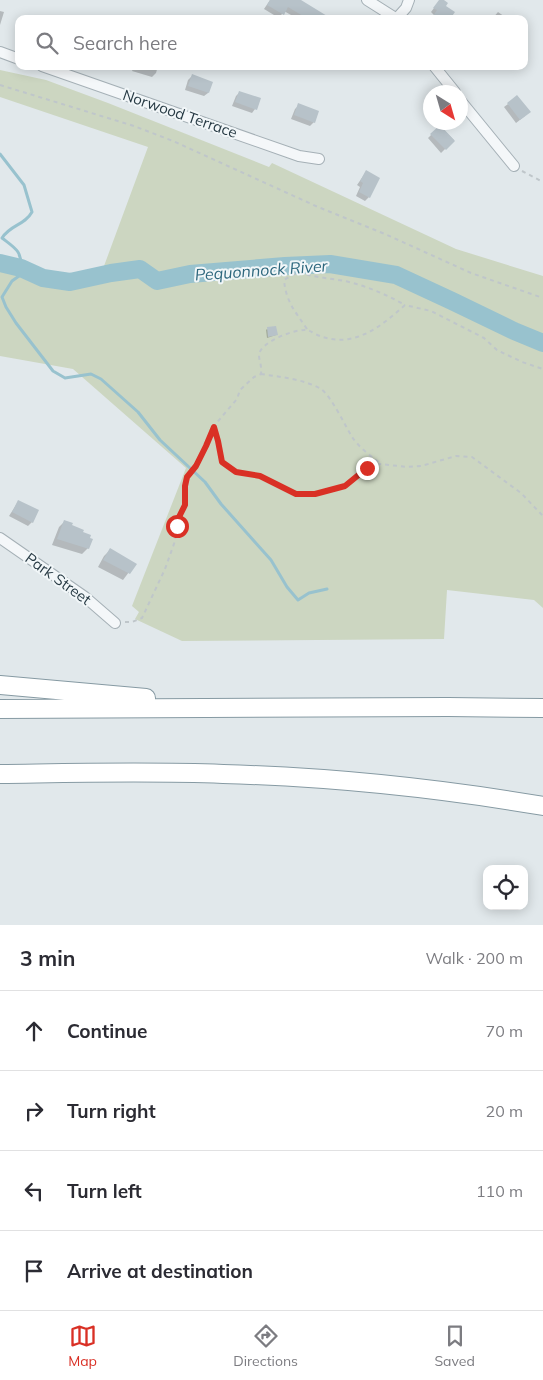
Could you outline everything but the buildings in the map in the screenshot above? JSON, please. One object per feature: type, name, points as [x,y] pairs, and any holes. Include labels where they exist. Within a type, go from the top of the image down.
[{"type":"highway","points":[[0,685],[109,696],[306,708]]},
{"type":"highway","points":[[0,709],[543,708]]},
{"type":"highway","points":[[0,774],[186,773],[275,776],[366,783],[472,795],[543,806]]},
{"type":"highway","points":[[0,786],[186,773]]},
{"type":"street","points":[[367,0],[392,15]]},
{"type":"street","points":[[400,15],[406,8],[409,0]]},
{"type":"street","points":[[0,52],[15,58]]},
{"type":"street","name":"Norwood Terrace","points":[[53,70],[299,156],[319,159]]},
{"type":"street","points":[[437,70],[449,85]]},
{"type":"street","points":[[468,110],[514,166]]},
{"type":"street","name":"Park Street","points":[[0,538],[85,597],[115,623]]},
{"type":"path","points":[[0,85],[134,126],[173,141],[318,207],[385,234],[471,273],[543,298]]},
{"type":"path","points":[[514,166],[543,182]]},
{"type":"path","points":[[404,305],[389,319],[370,332],[349,339],[328,340],[307,329],[288,301],[284,280],[298,272],[309,276],[349,282],[383,293],[404,305],[431,311],[484,338],[497,350],[543,369]]},
{"type":"path","points":[[261,374],[262,366],[259,354],[262,347],[291,332],[307,329]]},
{"type":"path","points":[[115,623],[132,622],[142,618],[165,569],[175,541],[178,519],[185,505],[187,477],[196,466],[214,427],[237,399],[240,390],[254,376],[261,374],[291,378],[322,390],[340,414],[353,439],[381,464]]},
{"type":"path","points":[[214,427],[222,462],[236,472],[260,476],[296,494],[315,494],[345,486],[370,466],[381,464],[407,467],[422,466],[456,456],[472,457],[521,493],[543,516]]},
{"type":"green space","points":[[0,70],[46,80],[269,167],[272,163],[456,249],[543,276],[543,608],[534,600],[447,590],[444,639],[182,641],[135,619],[139,612],[132,606],[186,468],[73,369],[0,356],[0,263],[21,268],[82,276],[104,266],[148,147],[0,97]]},
{"type":"waterway","points":[[0,154],[24,185],[32,212],[29,217],[9,230],[2,238],[14,247],[19,254],[21,268]]},
{"type":"waterway","name":"Pequonnock River","points":[[0,263],[21,268],[43,278],[70,282],[140,269],[157,281],[190,274],[330,264],[396,275],[543,343]]},
{"type":"waterway","points":[[26,271],[12,281],[2,297],[16,323],[53,371],[65,378],[91,374],[101,379],[138,412],[160,440],[205,482],[221,504],[271,560],[287,587],[298,600],[309,593],[327,589]]},
{"type":"route","points":[[177,526],[178,519],[185,505],[187,477],[196,466],[214,427],[222,462],[236,472],[260,476],[296,494],[315,494],[345,486],[367,468]]}]
